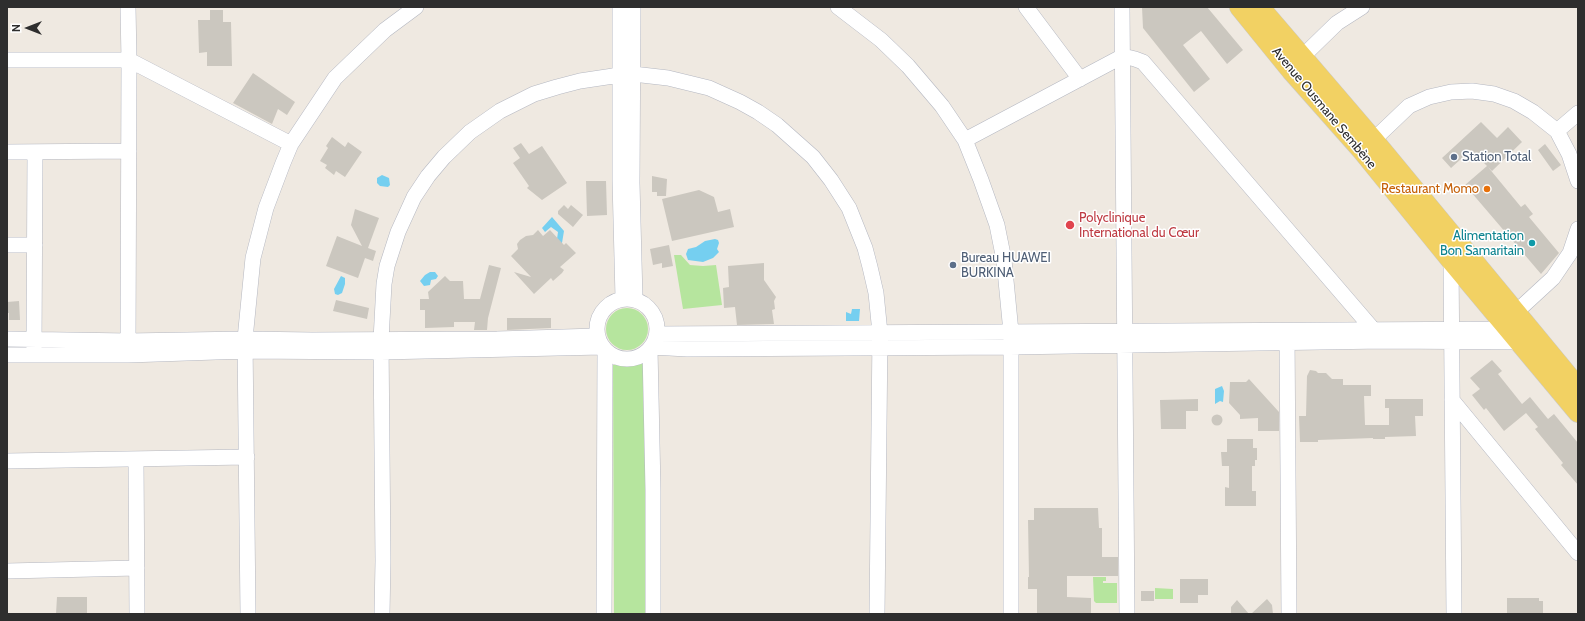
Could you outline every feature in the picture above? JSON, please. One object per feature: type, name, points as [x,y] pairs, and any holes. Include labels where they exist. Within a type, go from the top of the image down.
[{"type":"main road","name":"Avenue Ousmane Sembène","points":[[1238,7],[1297,64],[1367,145],[1519,329],[1577,410]]},
{"type":"main road","name":"Avenue Ousmane Sembène","points":[[1260,7],[1297,64]]},
{"type":"main road","name":"Avenue Ousmane Sembène","points":[[1367,145],[1451,261],[1578,386]]},
{"type":"street","points":[[128,7],[128,348]]},
{"type":"street","points":[[248,614],[245,345],[253,258],[266,208],[282,163],[291,144],[335,78],[385,30],[416,7]]},
{"type":"street","points":[[620,7],[627,75]]},
{"type":"street","points":[[629,299],[620,180],[633,7]]},
{"type":"street","points":[[838,7],[881,40],[908,66],[942,106],[965,140],[997,225],[1004,260],[1011,332],[1011,614]]},
{"type":"street","points":[[1026,7],[1080,79]]},
{"type":"street","points":[[1122,7],[1126,338],[1127,614]]},
{"type":"street","points":[[1297,64],[1337,23],[1362,7]]},
{"type":"street","points":[[965,140],[1123,56],[1143,62],[1378,335]]},
{"type":"street","points":[[7,60],[129,60],[291,144]]},
{"type":"street","points":[[382,614],[381,346],[384,284],[387,266],[398,232],[414,198],[428,176],[444,157],[470,132],[500,111],[534,94],[580,81],[627,75],[668,78],[709,88],[740,102],[777,125],[813,157],[831,180],[849,208],[865,248],[876,294],[880,340],[877,614]]},
{"type":"street","points":[[1367,145],[1410,106],[1429,97],[1450,92],[1472,91],[1494,94],[1514,101],[1533,112],[1557,131],[1569,154],[1578,181]]},
{"type":"street","points":[[1557,131],[1578,113]]},
{"type":"street","points":[[7,152],[129,151]]},
{"type":"street","points":[[34,355],[35,152]]},
{"type":"street","points":[[653,343],[687,349],[1011,332],[1126,338],[1452,335],[1519,329],[1570,253],[1578,229]]},
{"type":"street","points":[[7,245],[35,244]]},
{"type":"street","points":[[1451,261],[1454,614]]},
{"type":"street","points":[[604,614],[602,344],[597,322],[602,310],[612,302],[629,299],[645,304],[653,312],[657,323],[653,343],[653,614]]},
{"type":"street","points":[[1287,336],[1289,614]]},
{"type":"street","points":[[880,340],[1010,347],[1126,338]]},
{"type":"street","points":[[7,339],[35,339],[128,348]]},
{"type":"street","points":[[7,355],[34,355],[128,348],[245,345],[381,346],[602,344],[614,357],[624,360],[635,359],[644,354],[653,343]]},
{"type":"street","points":[[1452,400],[1578,553]]},
{"type":"street","points":[[7,460],[247,457]]},
{"type":"street","points":[[136,459],[136,614]]},
{"type":"street","points":[[7,571],[137,568]]},
{"type":"green space","points":[[674,255],[681,255],[690,265],[716,265],[722,305],[683,309]]},
{"type":"green space","points":[[623,308],[631,308],[639,311],[645,317],[648,329],[645,341],[639,347],[631,350],[623,350],[615,347],[609,341],[606,333],[606,325],[609,317],[615,311]]},
{"type":"green space","points":[[648,363],[650,614],[614,614],[613,365]]},
{"type":"green space","points":[[1093,577],[1106,577],[1106,581],[1103,581],[1103,583],[1117,583],[1117,603],[1096,603],[1094,601]]},
{"type":"green space","points":[[1155,588],[1173,589],[1173,599],[1155,599]]},
{"type":"water","points":[[382,175],[389,178],[390,185],[388,187],[380,186],[377,183],[377,178]]},
{"type":"water","points":[[552,217],[564,231],[562,243],[559,245],[557,239],[558,232],[551,227],[545,232],[542,228]]},
{"type":"water","points":[[715,239],[718,240],[719,243],[717,249],[719,252],[713,258],[703,262],[688,260],[686,254],[688,249],[696,247],[705,241]]},
{"type":"water","points":[[430,272],[435,272],[438,276],[436,279],[431,280],[430,285],[424,286],[420,281]]},
{"type":"water","points":[[341,276],[345,278],[345,284],[342,293],[338,295],[335,294],[334,289]]},
{"type":"water","points":[[852,309],[860,309],[859,321],[846,321],[846,312],[851,314]]},
{"type":"water","points":[[1222,386],[1224,391],[1223,402],[1220,401],[1215,404],[1215,389]]},
{"type":"building","points":[[1142,7],[1207,7],[1243,50],[1227,64],[1201,31],[1183,45],[1210,79],[1194,92],[1143,28]]},
{"type":"building","points":[[210,10],[223,10],[223,22],[231,22],[232,66],[207,66],[207,52],[199,53],[198,20],[210,20]]},
{"type":"building","points":[[253,73],[295,102],[287,115],[278,109],[272,124],[233,103]]},
{"type":"building","points":[[1481,122],[1497,138],[1508,127],[1522,142],[1492,171],[1488,167],[1521,207],[1525,204],[1533,214],[1529,217],[1559,253],[1541,274],[1465,185],[1487,166],[1471,150],[1451,168],[1442,158]]},
{"type":"building","points":[[332,137],[345,147],[348,142],[362,152],[345,177],[336,171],[334,175],[325,168],[327,165],[320,161],[328,148],[326,146]]},
{"type":"building","points":[[521,143],[529,154],[542,146],[567,183],[542,200],[527,188],[529,186],[513,163],[520,158],[513,148]]},
{"type":"building","points":[[1545,144],[1561,165],[1553,171],[1538,150]]},
{"type":"building","points":[[652,176],[667,179],[666,196],[657,196],[657,192],[652,192]]},
{"type":"building","points":[[586,181],[606,181],[607,215],[587,216]]},
{"type":"building","points":[[699,190],[714,197],[718,212],[730,209],[734,227],[672,241],[662,199]]},
{"type":"building","points":[[564,205],[568,209],[571,205],[583,215],[573,227],[558,214],[558,211]]},
{"type":"building","points":[[355,209],[379,218],[368,248],[376,251],[373,261],[365,258],[358,278],[326,266],[337,236],[362,246],[351,225]]},
{"type":"building","points":[[538,230],[543,236],[550,230],[564,245],[566,243],[576,253],[560,267],[564,270],[562,273],[553,281],[551,278],[534,294],[514,272],[531,277],[511,256],[518,249],[517,244],[520,240],[526,236],[533,235]]},
{"type":"building","points":[[669,245],[673,266],[662,268],[662,263],[653,265],[650,249]]},
{"type":"building","points":[[764,263],[764,280],[776,297],[774,301],[775,309],[772,310],[774,324],[737,325],[735,307],[724,308],[723,288],[729,287],[728,266]]},
{"type":"building","points":[[489,265],[501,268],[488,318],[487,330],[474,330],[475,322],[454,322],[454,327],[425,328],[425,310],[420,310],[420,299],[429,299],[428,292],[445,276],[450,281],[463,281],[464,299],[480,299]]},
{"type":"building","points":[[336,300],[369,308],[367,319],[333,311]]},
{"type":"building","points":[[19,301],[20,320],[9,320],[9,313],[7,313],[7,302]]},
{"type":"building","points":[[507,318],[551,318],[551,328],[507,330]]},
{"type":"building","points":[[1492,360],[1502,371],[1498,374],[1522,404],[1530,397],[1548,419],[1554,414],[1578,443],[1578,485],[1561,465],[1563,463],[1535,429],[1538,427],[1526,413],[1504,431],[1486,408],[1484,410],[1472,395],[1480,389],[1470,378]]},
{"type":"building","points":[[1310,370],[1318,373],[1326,373],[1332,379],[1343,379],[1343,385],[1371,385],[1371,396],[1364,396],[1365,425],[1389,425],[1389,408],[1385,408],[1385,399],[1423,399],[1423,416],[1415,416],[1416,436],[1385,437],[1385,439],[1373,438],[1300,442],[1299,416],[1306,416],[1307,376]]},
{"type":"building","points":[[1249,379],[1279,412],[1279,431],[1258,431],[1258,418],[1240,419],[1240,415],[1229,403],[1230,382],[1246,382]]},
{"type":"building","points":[[1198,399],[1198,411],[1186,411],[1186,429],[1161,429],[1160,400]]},
{"type":"building","points":[[1215,415],[1219,415],[1221,416],[1221,424],[1215,425],[1212,422],[1212,418]]},
{"type":"building","points":[[1227,439],[1253,439],[1253,448],[1257,448],[1257,460],[1255,460],[1255,466],[1252,466],[1252,491],[1256,491],[1256,506],[1225,506],[1225,487],[1229,488],[1229,466],[1222,466],[1221,452],[1227,452]]},
{"type":"building","points":[[1034,508],[1098,508],[1099,528],[1102,528],[1102,557],[1118,557],[1118,576],[1067,576],[1067,597],[1091,598],[1091,614],[1037,614],[1037,589],[1028,589],[1028,520],[1034,520]]},
{"type":"building","points":[[1180,579],[1208,579],[1208,595],[1198,595],[1198,603],[1180,603]]},
{"type":"building","points":[[1141,591],[1154,591],[1154,601],[1141,601]]},
{"type":"building","points":[[57,597],[87,597],[87,614],[56,614]]},
{"type":"building","points":[[1507,598],[1539,598],[1539,601],[1543,601],[1543,614],[1507,614]]},
{"type":"building","points":[[1267,599],[1272,605],[1273,614],[1251,614]]},
{"type":"building","points":[[1237,600],[1249,614],[1231,614],[1231,607]]},
{"type":"place","name":"Station Total","points":[[1454,157]]},
{"type":"place","name":"Restaurant Momo","points":[[1487,189]]},
{"type":"place","name":"Polyclinique International du Cœur","points":[[1070,225]]},
{"type":"place","name":"Alimentation Bon Samaritain","points":[[1532,243]]},
{"type":"place","name":"Bureau HUAWEI BURKINA","points":[[953,265]]}]
